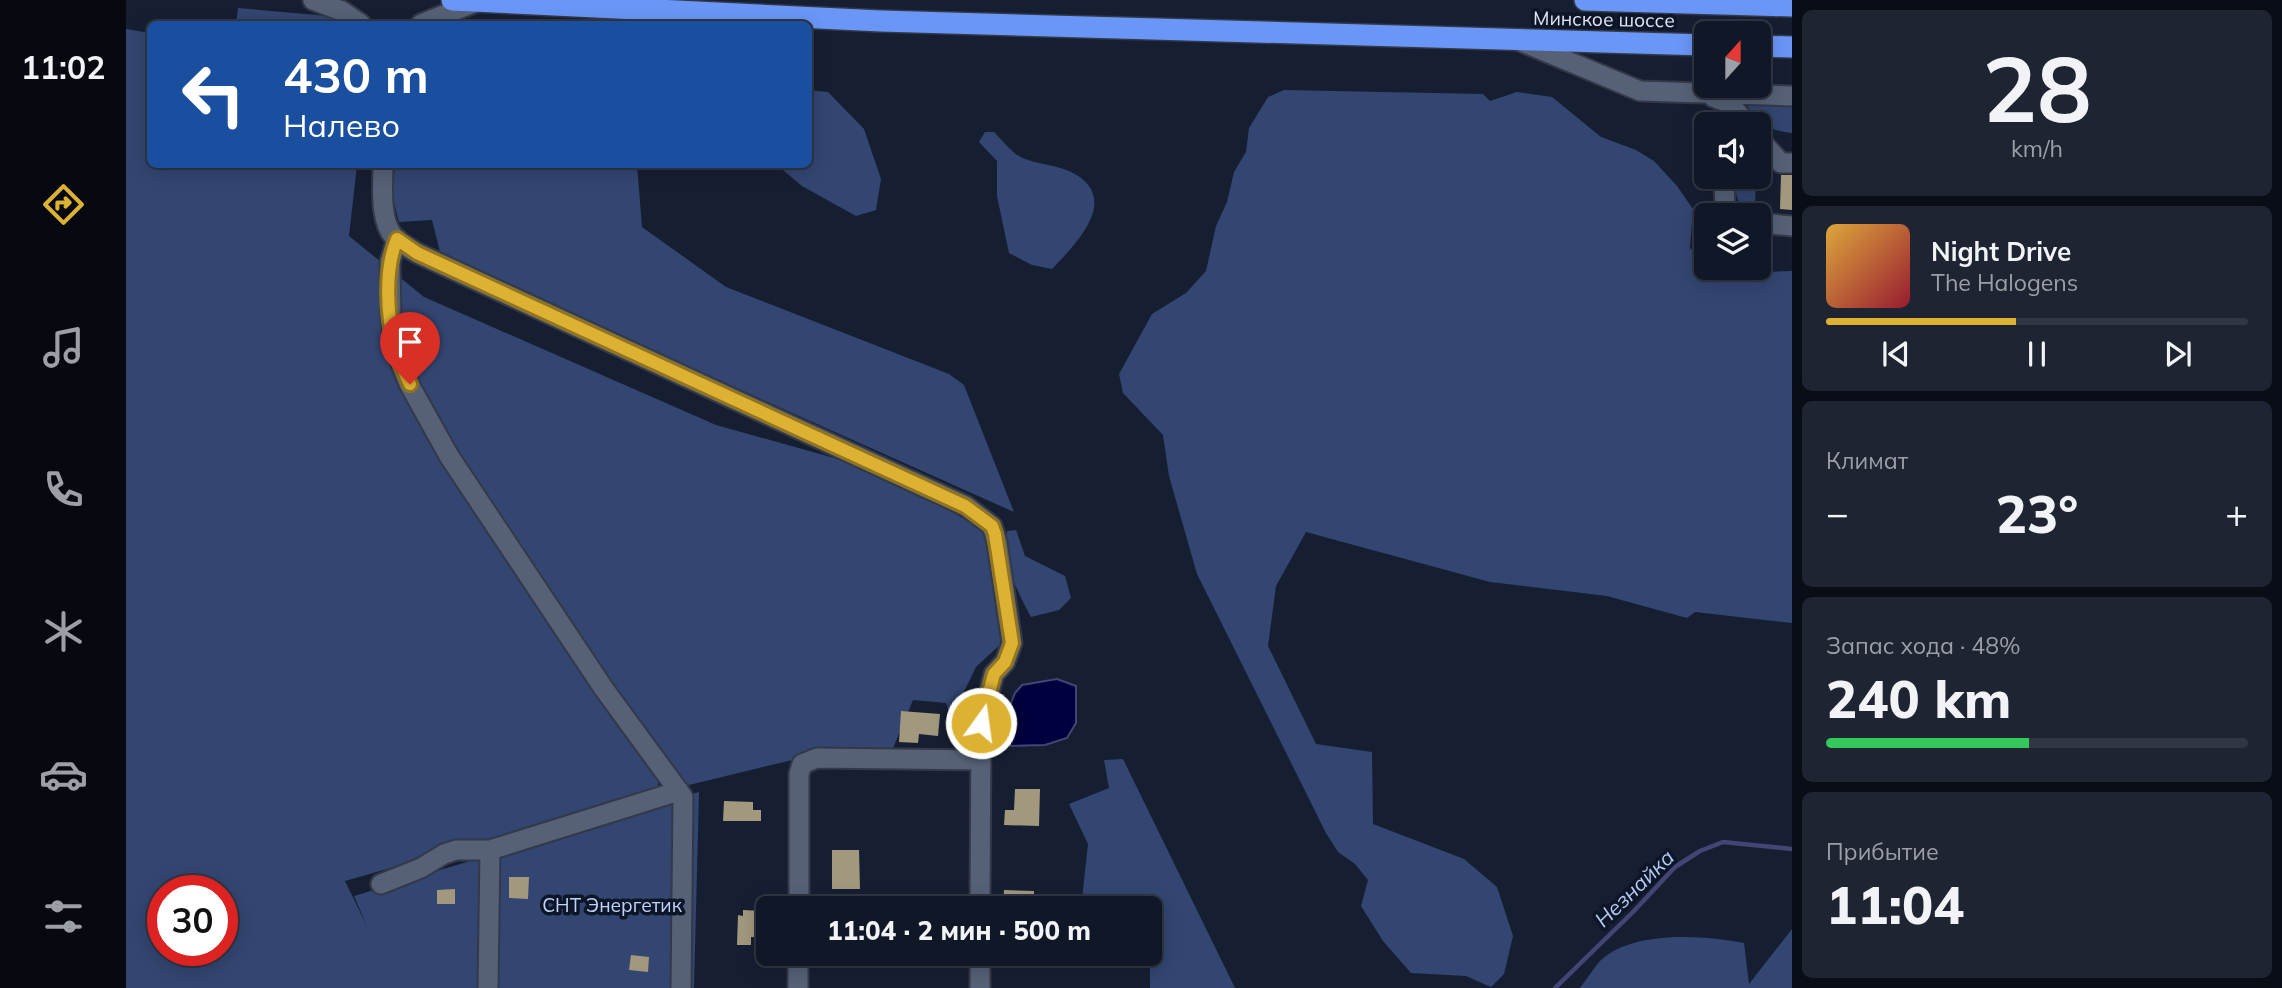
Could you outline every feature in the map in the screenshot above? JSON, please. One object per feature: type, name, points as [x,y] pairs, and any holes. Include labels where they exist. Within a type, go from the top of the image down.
[{"type":"highway","name":"Минское шоссе","points":[[452,0],[881,22],[1694,45]]},
{"type":"highway","name":"Минское шоссе","points":[[1585,0],[1739,2],[1792,6]]},
{"type":"highway","points":[[1771,46],[1792,47]]},
{"type":"street","points":[[313,0],[342,11],[357,21]]},
{"type":"street","points":[[429,21],[477,2]]},
{"type":"street","points":[[1518,40],[1629,88],[1694,93]]},
{"type":"street","points":[[1771,95],[1792,96]]},
{"type":"street","points":[[1717,98],[1725,100],[1736,112]]},
{"type":"street","points":[[1725,100],[1725,112]]},
{"type":"street","points":[[1771,152],[1781,163],[1792,163]]},
{"type":"street","points":[[383,168],[389,229],[397,239],[417,253],[931,489],[965,506],[992,526],[998,542],[1012,643],[1005,662],[994,674],[981,723],[980,896]]},
{"type":"street","points":[[1771,224],[1792,226]]},
{"type":"street","points":[[397,239],[390,262],[391,317],[395,349],[410,384],[464,479],[604,689],[670,783],[683,797],[685,816],[681,988]]},
{"type":"street","points":[[799,896],[799,774],[802,764],[817,758],[980,760]]},
{"type":"street","points":[[381,884],[421,868],[444,854],[464,850],[490,850],[679,791]]},
{"type":"street","points":[[488,988],[490,850]]},
{"type":"street","points":[[798,988],[799,966]]},
{"type":"street","points":[[980,966],[981,988]]},
{"type":"green space","points":[[238,8],[328,16],[342,21],[236,21]]},
{"type":"green space","name":"СНТ Энергетик","points":[[126,29],[147,32],[147,168],[357,168],[349,236],[424,297],[716,425],[845,461],[910,487],[983,530],[991,549],[1004,641],[976,667],[961,698],[974,722],[969,740],[961,746],[946,703],[913,700],[891,753],[821,753],[689,785],[658,764],[658,791],[345,881],[367,926],[354,896],[699,792],[694,988],[126,988]]},
{"type":"green space","points":[[812,90],[828,92],[864,129],[881,179],[876,210],[856,216],[802,186],[781,168],[812,168]]},
{"type":"green space","points":[[1284,90],[1483,94],[1490,101],[1517,92],[1552,97],[1601,137],[1636,150],[1654,161],[1677,186],[1693,209],[1690,248],[1694,252],[1694,280],[1771,280],[1771,272],[1792,271],[1792,623],[1695,612],[1687,618],[1607,596],[1490,582],[1306,532],[1276,586],[1268,646],[1316,744],[1372,752],[1373,824],[1464,859],[1497,887],[1513,936],[1504,974],[1491,987],[1466,976],[1411,973],[1383,941],[1361,906],[1368,880],[1355,864],[1338,852],[1326,833],[1197,574],[1169,476],[1163,435],[1123,393],[1119,374],[1152,314],[1186,293],[1206,271],[1216,226],[1227,202],[1234,172],[1246,152],[1249,128],[1268,97]]},
{"type":"green space","points":[[1745,102],[1792,103],[1792,133],[1771,128],[1771,112],[1752,112]]},
{"type":"green space","points":[[985,132],[994,132],[1014,153],[1023,158],[1069,171],[1085,181],[1093,193],[1094,206],[1083,233],[1052,269],[1032,265],[1009,253],[997,196],[997,161],[979,142]]},
{"type":"green space","points":[[395,168],[637,168],[642,227],[726,287],[949,374],[964,385],[1014,512],[441,256],[432,220],[399,222],[392,195]]},
{"type":"green space","points":[[1736,189],[1756,189],[1755,203],[1740,203]]},
{"type":"green space","points":[[1016,530],[1025,556],[1065,576],[1071,598],[1059,610],[1031,617],[1016,587],[1007,554],[1007,531]]},
{"type":"green space","points":[[1123,759],[1235,988],[1150,988],[1150,966],[1162,966],[1162,896],[1082,896],[1088,844],[1069,804],[1109,788],[1104,760]]},
{"type":"green space","points":[[1792,929],[1792,988],[1580,988],[1600,961],[1614,951],[1630,944],[1669,937],[1709,938],[1744,943],[1749,984]]},
{"type":"shaded area","points":[[1057,679],[1076,686],[1076,723],[1067,738],[1045,745],[1010,746],[1013,729],[1007,713],[1015,693],[1022,685]]},
{"type":"building","points":[[1781,175],[1792,175],[1792,210],[1780,209]]},
{"type":"building","points":[[901,711],[940,714],[938,736],[919,734],[918,743],[899,742]]},
{"type":"building","points":[[1015,789],[1040,789],[1039,826],[1004,825],[1005,810],[1014,810]]},
{"type":"building","points":[[724,801],[753,802],[753,810],[761,810],[761,821],[723,821]]},
{"type":"building","points":[[832,850],[859,850],[860,889],[832,889]]},
{"type":"building","points":[[509,877],[529,877],[528,899],[509,898]]},
{"type":"building","points":[[455,889],[455,904],[437,904],[437,890]]},
{"type":"building","points":[[1004,890],[1034,891],[1034,896],[1004,896]]},
{"type":"building","points":[[743,910],[756,911],[756,937],[751,937],[751,945],[737,945],[738,915],[743,916]]},
{"type":"building","points":[[631,955],[649,957],[648,972],[629,970]]},
{"type":"waterway","name":"Незнайка","points":[[1555,988],[1675,867],[1700,851],[1723,842],[1792,849]]},
{"type":"route","points":[[410,384],[395,349],[391,317],[390,262],[397,239],[417,253],[965,506],[992,526],[998,542],[1012,643],[1005,662],[994,674],[981,723]]}]
